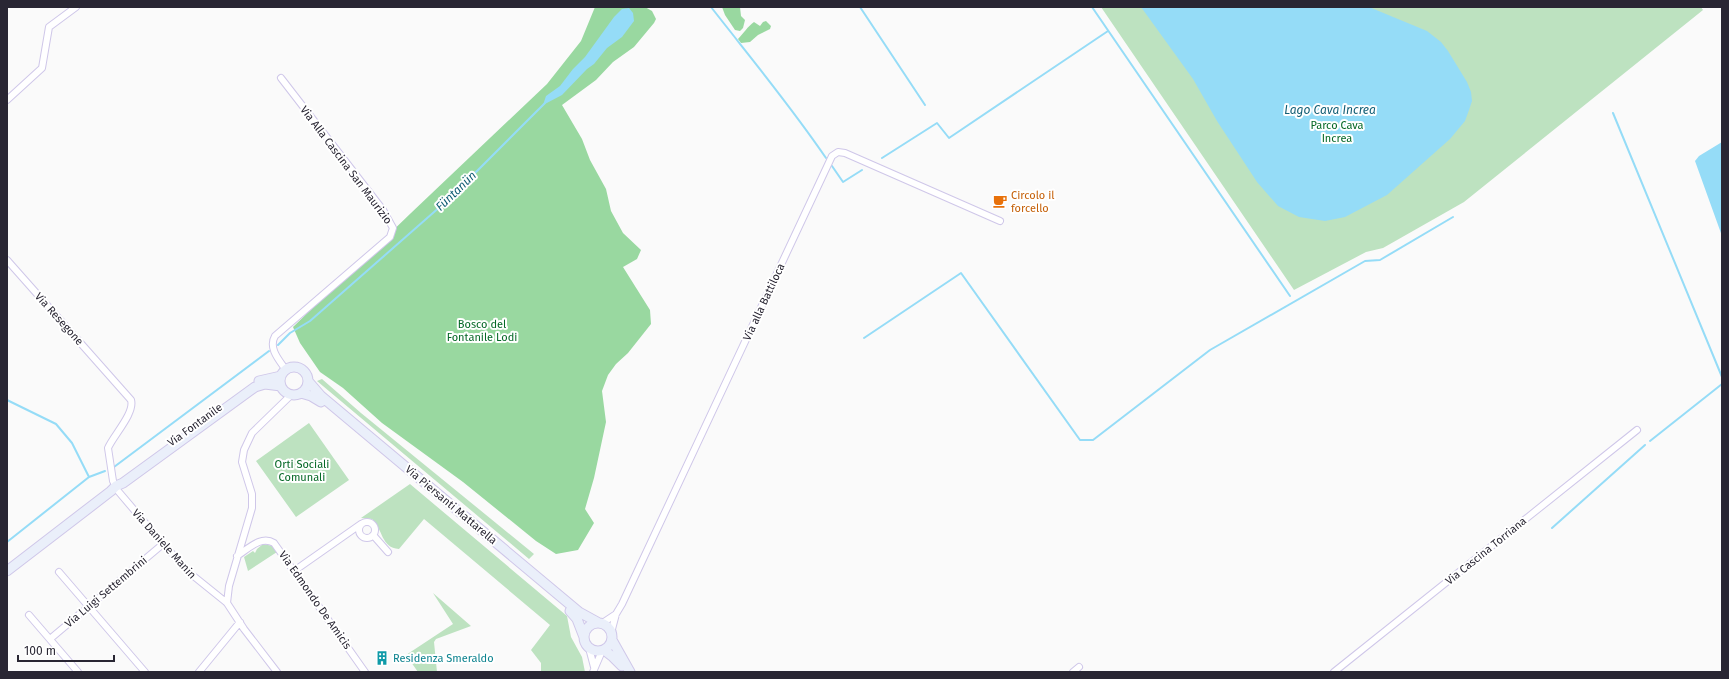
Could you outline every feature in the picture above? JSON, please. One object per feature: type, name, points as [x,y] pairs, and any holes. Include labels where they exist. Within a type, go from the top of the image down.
[{"type":"street","points":[[7,100],[42,68],[49,27],[76,7]]},
{"type":"street","name":"Via Alla Cascina San Maurizio","points":[[280,78],[382,210],[392,228],[390,237],[275,336],[272,343],[273,349],[283,373]]},
{"type":"street","name":"Via alla Battiloca","points":[[611,636],[616,614],[830,158],[838,152],[845,153],[1000,221]]},
{"type":"street","name":"Via Resegone","points":[[7,260],[132,403],[119,432],[108,448],[113,481],[116,486]]},
{"type":"street","points":[[294,367],[305,373],[308,381],[306,388],[301,393],[289,394],[281,386],[283,373],[294,367]]},
{"type":"street","name":"Via Fontanile","points":[[7,565],[109,488],[116,486],[120,479],[253,384],[283,373]]},
{"type":"street","name":"Via Piersanti Mattarella","points":[[308,381],[321,396],[579,612],[600,624]]},
{"type":"street","name":"Via Fontanile","points":[[7,571],[116,486],[255,387],[265,384],[281,386]]},
{"type":"street","name":"Via Piersanti Mattarella","points":[[301,393],[318,400],[572,612],[578,618],[584,637]]},
{"type":"street","points":[[227,603],[228,590],[252,508],[252,494],[242,462],[244,448],[251,435],[289,397],[289,394]]},
{"type":"street","name":"Via Cascina Torriana","points":[[1334,672],[1637,430]]},
{"type":"street","name":"Via Daniele Manin","points":[[116,486],[118,491],[163,544],[198,581],[227,603],[277,672]]},
{"type":"street","points":[[294,571],[365,522],[372,524],[374,528],[373,535],[388,552]]},
{"type":"street","points":[[360,533],[359,529],[361,524]]},
{"type":"street","points":[[351,532],[360,533],[366,538],[373,535]]},
{"type":"street","name":"Via Edmondo De Amicis","points":[[237,556],[259,542],[268,540],[276,545],[365,672]]},
{"type":"street","name":"Via Luigi Settembrini","points":[[50,639],[163,544]]},
{"type":"street","points":[[59,572],[145,672]]},
{"type":"street","name":"Via alla Battiloca","points":[[600,624],[616,614]]},
{"type":"street","points":[[29,615],[78,672]]},
{"type":"street","points":[[199,672],[240,622]]},
{"type":"street","points":[[593,669],[589,648],[585,643],[584,637],[588,627],[594,624],[600,624],[606,626],[630,672]]},
{"type":"street","points":[[589,648],[596,651],[603,650],[609,646],[611,636]]},
{"type":"street","points":[[593,669],[603,650]]},
{"type":"street","points":[[603,650],[616,660],[626,672]]},
{"type":"street","points":[[1073,672],[1079,667]]},
{"type":"green space","name":"Bosco del Fontanile Lodi","points":[[595,7],[645,7],[652,11],[656,19],[634,47],[613,62],[596,80],[562,105],[582,139],[590,160],[606,189],[611,211],[623,233],[641,250],[637,259],[623,267],[650,310],[651,324],[628,353],[616,364],[608,375],[602,391],[606,422],[594,478],[585,509],[594,523],[578,550],[556,554],[536,541],[463,482],[382,423],[343,388],[320,372],[300,343],[293,327],[547,84],[581,41]]},
{"type":"green space","points":[[722,7],[740,7],[741,16],[745,20],[743,28],[740,31],[735,30],[725,15]]},
{"type":"green space","name":"Parco Cava Increa","points":[[1101,7],[1701,7],[1703,10],[1464,202],[1383,248],[1366,252],[1294,290]]},
{"type":"green space","points":[[766,21],[771,26],[770,29],[758,35],[750,42],[741,43],[738,39],[754,22],[760,26]]},
{"type":"green space","points":[[322,379],[361,413],[534,554],[529,559],[317,381]]},
{"type":"green space","name":"Orti Sociali Comunali","points":[[309,423],[349,480],[296,517],[256,461]]},
{"type":"green space","points":[[410,484],[567,616],[571,637],[582,657],[585,672],[541,672],[541,663],[531,650],[550,625],[424,519],[399,549],[393,548],[385,542],[376,523],[372,519],[361,518]]},
{"type":"green space","points":[[263,544],[273,546],[277,552],[248,571],[244,557],[253,551],[255,553]]},
{"type":"green space","points":[[433,593],[471,626],[436,639],[434,642],[437,672],[418,672],[406,655],[453,624]]},
{"type":"water","name":"Lago Cava Increa","points":[[1141,7],[1369,7],[1427,31],[1441,42],[1467,82],[1471,92],[1472,101],[1465,121],[1450,139],[1387,195],[1345,217],[1325,221],[1299,217],[1278,206],[1257,182],[1217,121],[1193,79]]},
{"type":"water","points":[[629,8],[633,13],[634,21],[622,37],[607,48],[594,64],[587,69],[562,95],[543,105],[546,96],[560,86],[573,69],[585,57],[614,17],[622,9]]},
{"type":"water","points":[[1722,142],[1722,236],[1695,161],[1699,156]]},
{"type":"waterway","points":[[711,7],[784,100],[826,158]]},
{"type":"waterway","points":[[860,7],[925,105]]},
{"type":"waterway","points":[[1092,7],[1290,296]]},
{"type":"waterway","points":[[882,158],[937,123],[949,138],[1108,31]]},
{"type":"waterway","name":"Füntanün","points":[[278,345],[290,333],[310,321],[450,198],[545,103]]},
{"type":"waterway","points":[[1613,113],[1722,377]]},
{"type":"waterway","points":[[832,166],[843,182],[862,170]]},
{"type":"waterway","points":[[864,338],[961,273],[1080,440],[1093,440],[1210,350],[1365,261],[1380,260],[1453,217]]},
{"type":"waterway","points":[[114,467],[269,351]]},
{"type":"waterway","points":[[1650,441],[1722,384]]},
{"type":"waterway","points":[[7,400],[56,424],[72,443],[89,477]]},
{"type":"waterway","points":[[1552,528],[1645,445]]},
{"type":"waterway","points":[[7,542],[89,477],[105,471]]},
{"type":"place","name":"Circolo il forcello","points":[[1000,201]]},
{"type":"place","name":"Residenza Smeraldo","points":[[382,658]]}]
